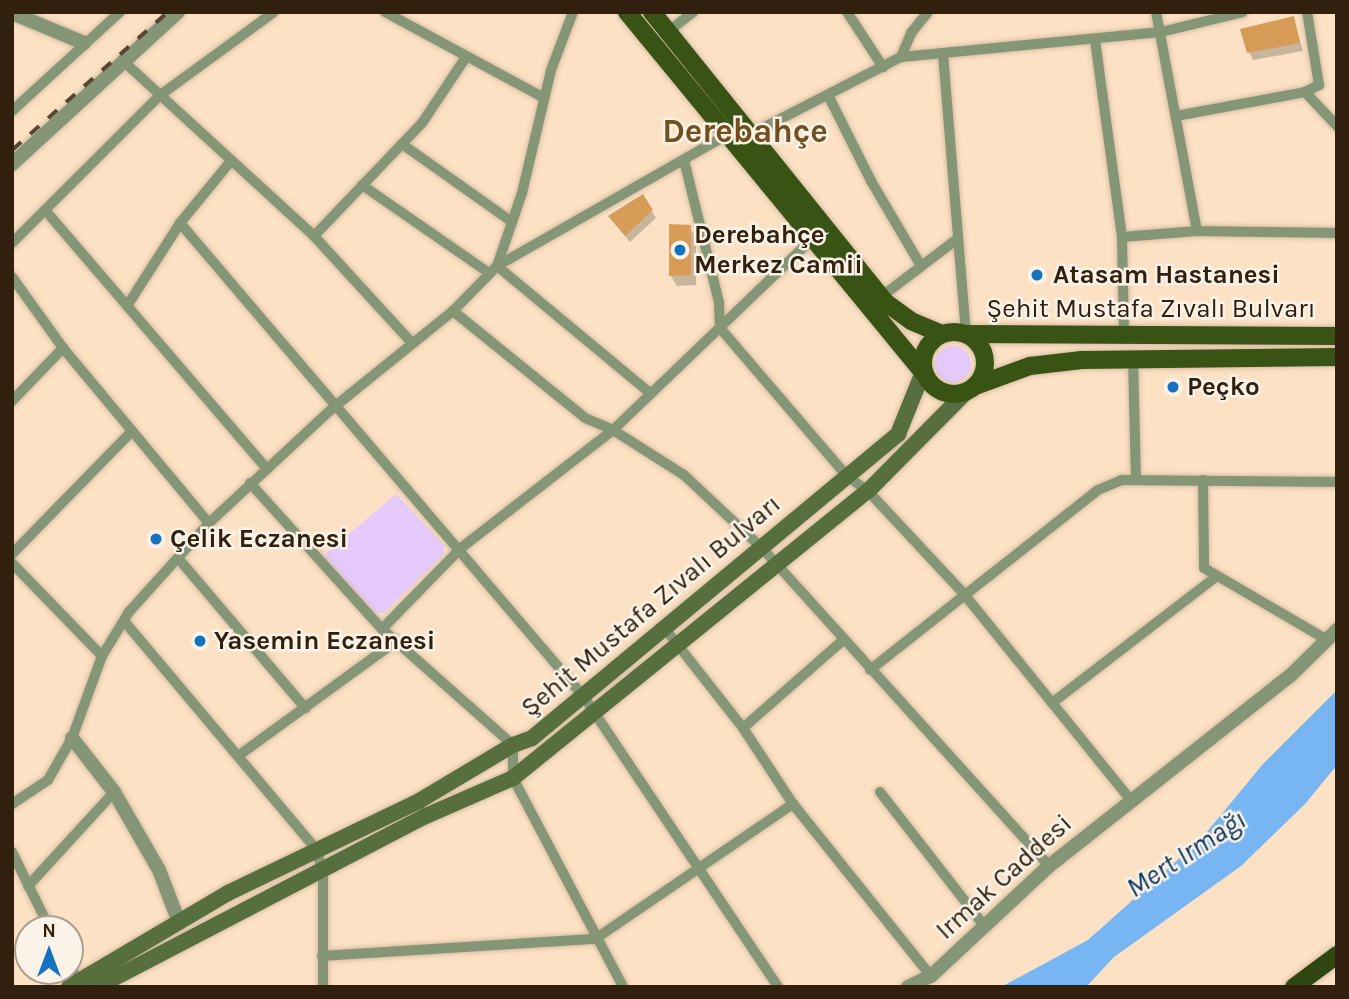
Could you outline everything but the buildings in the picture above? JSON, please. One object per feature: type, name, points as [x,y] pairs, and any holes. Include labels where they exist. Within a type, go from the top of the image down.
[{"type":"highway","points":[[1294,987],[1337,955]]},
{"type":"main road","points":[[627,12],[936,389],[956,394],[971,389],[985,368],[985,357],[966,334],[941,334],[911,321],[881,297],[652,12]]},
{"type":"main road","points":[[923,372],[927,346],[941,334]]},
{"type":"main road","name":"Şehit Mustafa Zıvalı Bulvarı","points":[[966,334],[1337,336]]},
{"type":"main road","name":"Şehit Mustafa Zıvalı Bulvarı","points":[[97,987],[323,872],[426,816],[513,778],[596,714],[775,563],[868,491],[971,389],[1030,366],[1133,358],[1337,357]]},
{"type":"main road","name":"Şehit Mustafa Zıvalı Bulvarı","points":[[84,974],[316,849],[419,801],[513,745],[533,738],[666,630],[898,433],[923,372]]},
{"type":"street","points":[[12,111],[120,12]]},
{"type":"street","points":[[12,163],[122,60],[178,12]]},
{"type":"street","points":[[12,243],[159,96],[274,12]]},
{"type":"street","points":[[385,12],[544,98]]},
{"type":"street","points":[[493,270],[512,222],[544,98],[573,12]]},
{"type":"street","points":[[669,30],[693,12]]},
{"type":"street","points":[[847,12],[883,66]]},
{"type":"street","points":[[911,12],[918,23]]},
{"type":"street","points":[[901,57],[918,23],[928,12]]},
{"type":"street","points":[[1156,12],[1197,230]]},
{"type":"street","points":[[751,134],[901,57],[1161,32],[1243,12]]},
{"type":"street","points":[[1176,116],[1305,92],[1319,85],[1307,12]]},
{"type":"street","points":[[12,13],[84,43]]},
{"type":"street","points":[[1095,40],[1122,237],[1124,336]]},
{"type":"street","points":[[943,54],[966,334]]},
{"type":"street","points":[[314,236],[422,123],[466,57]]},
{"type":"street","points":[[122,60],[314,236],[412,344]]},
{"type":"street","points":[[1305,92],[1337,127]]},
{"type":"street","points":[[828,95],[871,181],[921,266]]},
{"type":"street","points":[[13,802],[48,780],[72,738],[102,656],[124,621],[209,523],[250,483],[334,407],[453,311],[493,270],[727,135]]},
{"type":"street","points":[[402,144],[512,222]]},
{"type":"street","points":[[684,160],[719,302],[720,328],[847,476],[868,491],[964,594],[1130,799]]},
{"type":"street","points":[[127,306],[180,223],[231,161]]},
{"type":"street","points":[[362,186],[493,270],[651,394]]},
{"type":"street","points":[[45,210],[267,469]]},
{"type":"street","points":[[180,223],[334,407],[461,548],[584,697],[778,987]]},
{"type":"street","points":[[1122,237],[1197,230],[1337,233]]},
{"type":"street","points":[[382,629],[461,548],[613,430],[813,239]]},
{"type":"street","points":[[881,297],[957,239]]},
{"type":"street","points":[[12,277],[63,348],[209,523]]},
{"type":"street","points":[[453,311],[585,418],[613,430],[684,475],[762,548],[1049,866]]},
{"type":"street","points":[[12,401],[63,348]]},
{"type":"street","points":[[1133,358],[1136,478]]},
{"type":"street","points":[[12,554],[132,431]]},
{"type":"street","points":[[870,670],[1098,490],[1136,478],[1337,482]]},
{"type":"street","points":[[1203,480],[1204,568],[1332,635]]},
{"type":"street","points":[[250,483],[382,629],[513,745],[513,778],[595,939],[623,987]]},
{"type":"street","points":[[178,558],[305,708]]},
{"type":"street","points":[[12,564],[102,656]]},
{"type":"street","points":[[1052,704],[1217,576]]},
{"type":"street","points":[[124,621],[316,849],[323,872],[323,987]]},
{"type":"street","points":[[666,630],[743,728],[793,804],[931,976]]},
{"type":"street","name":"Irmak Caddesi","points":[[908,987],[931,976],[1049,866],[1130,799],[1290,676],[1332,635]]},
{"type":"street","points":[[743,728],[843,640]]},
{"type":"street","points":[[238,755],[396,641]]},
{"type":"street","points":[[72,738],[114,792],[159,870],[179,922]]},
{"type":"street","points":[[28,886],[114,792]]},
{"type":"street","points":[[880,792],[985,927]]},
{"type":"street","points":[[322,956],[595,939],[697,865],[793,804]]},
{"type":"street","points":[[12,852],[43,915]]},
{"type":"shaded area","points":[[953,346],[966,351],[971,364],[966,377],[953,382],[940,377],[935,364],[940,351]]},
{"type":"shaded area","points":[[396,494],[444,545],[444,554],[384,613],[372,612],[323,556]]},
{"type":"water","name":"Mert Irmağı","points":[[1337,690],[1337,765],[1305,804],[1241,866],[1114,957],[1086,987],[1001,987],[1088,940],[1201,839],[1263,764]]},
{"type":"railway","points":[[12,150],[168,12]]},
{"type":"place","name":"Derebahçe Merkez Camii","points":[[680,250]]},
{"type":"place","name":"Atasam Hastanesi","points":[[1037,275]]},
{"type":"place","name":"Peçko","points":[[1173,387]]},
{"type":"place","name":"Çelik Eczanesi","points":[[156,539]]},
{"type":"place","name":"Yasemin Eczanesi","points":[[200,641]]},
{"type":"district","name":"Derebahçe","points":[[745,132]]}]
